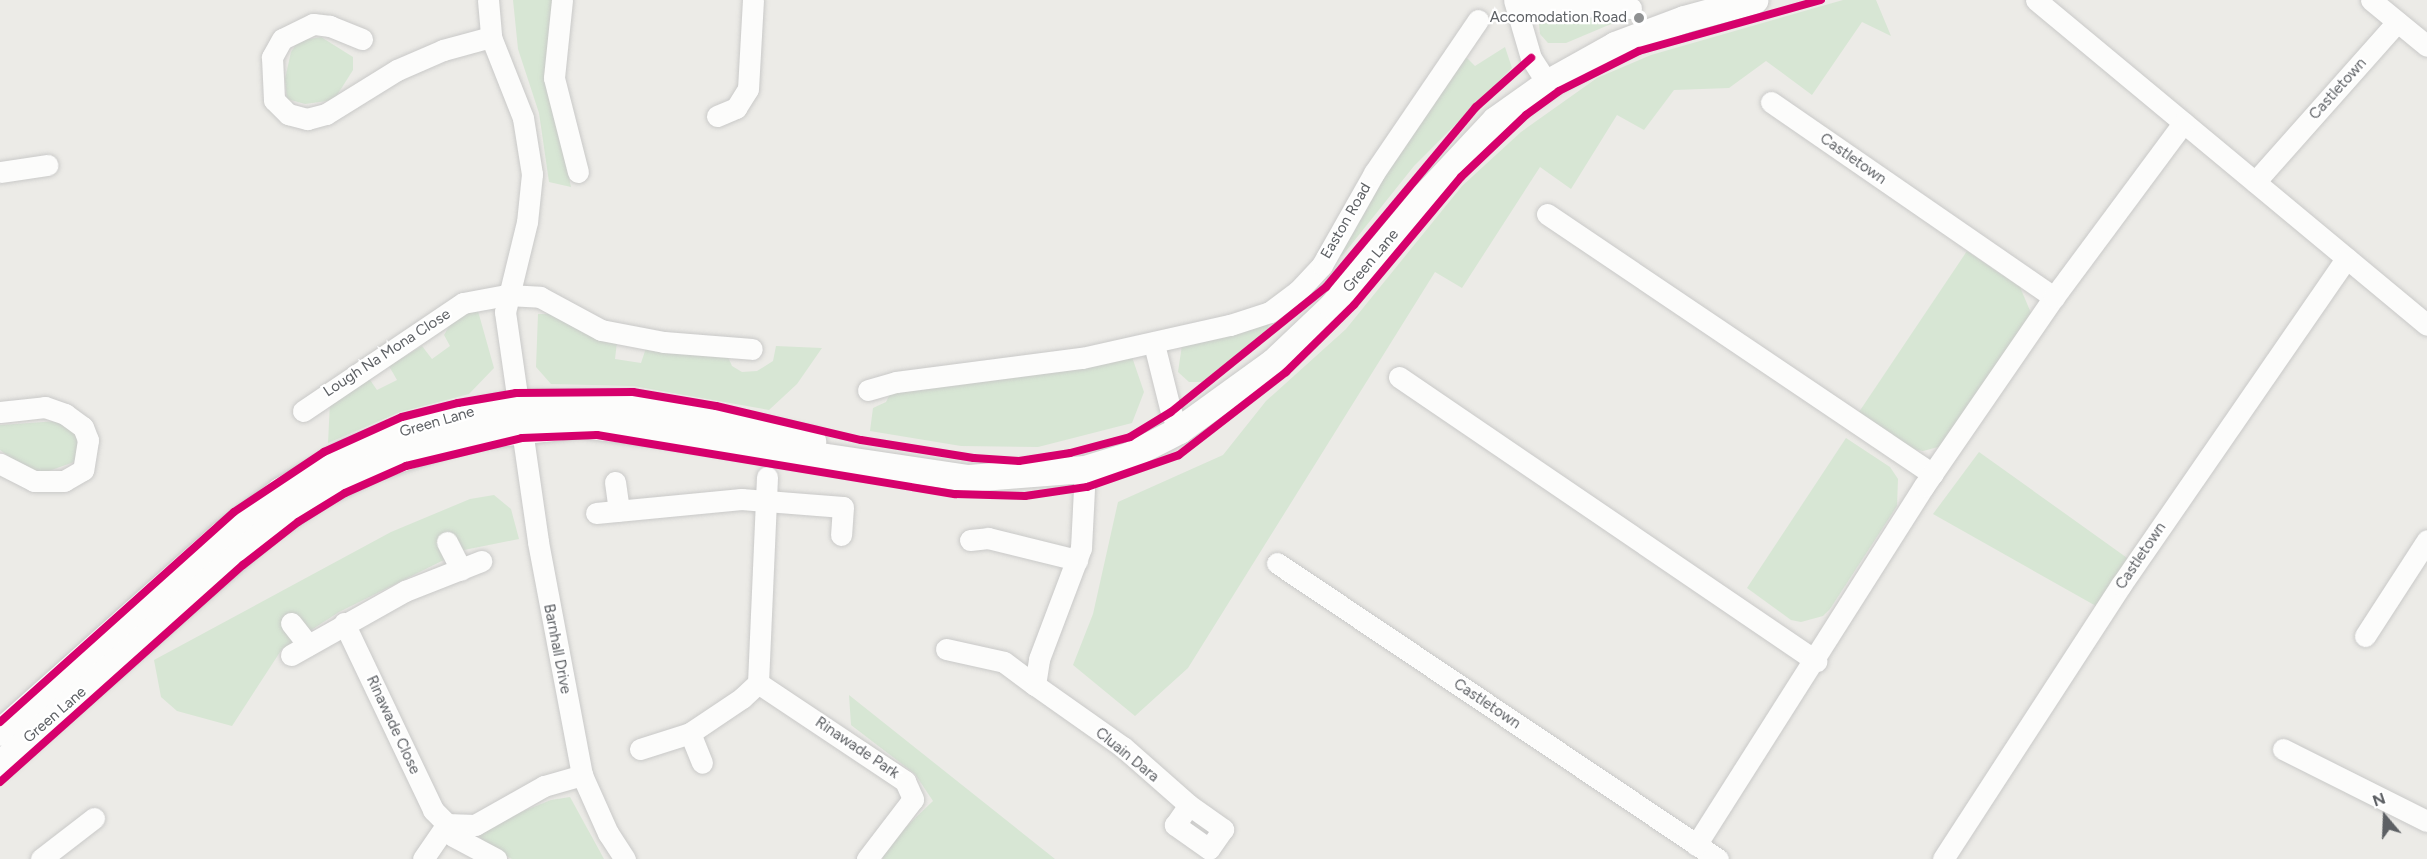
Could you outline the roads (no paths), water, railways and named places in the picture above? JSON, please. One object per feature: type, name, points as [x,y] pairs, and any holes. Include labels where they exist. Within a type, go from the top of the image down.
[{"type":"street","name":"Barnhall Drive","points":[[488,0],[491,38],[523,118],[532,174],[527,222],[507,295],[505,312],[519,416],[558,658],[582,775],[608,832],[625,859]]},
{"type":"street","points":[[562,0],[554,78],[578,172]]},
{"type":"street","points":[[717,116],[736,108],[748,89],[753,0]]},
{"type":"street","points":[[1514,0],[1531,58],[1547,84]]},
{"type":"street","points":[[1521,0],[1549,5],[1631,8]]},
{"type":"street","name":"Green Lane","points":[[0,764],[266,530],[319,494],[372,467],[519,416],[680,435],[968,478],[1085,469],[1130,455],[1179,430],[1281,354],[1332,306],[1469,144],[1495,120],[1547,84],[1615,45],[1684,19],[1754,0]]},
{"type":"street","points":[[2036,0],[2427,325]]},
{"type":"street","points":[[2371,0],[2427,46]]},
{"type":"street","name":"Easton Road","points":[[868,390],[896,382],[1082,358],[1154,344],[1270,312],[1309,280],[1374,173],[1478,20]]},
{"type":"street","name":"Castletown","points":[[2255,182],[2397,22]]},
{"type":"street","points":[[362,39],[330,26],[313,24],[282,39],[272,57],[274,100],[288,114],[307,119],[326,114],[397,70],[443,50],[491,38]]},
{"type":"street","name":"Castletown","points":[[1771,102],[2054,297]]},
{"type":"street","points":[[1696,845],[1816,661],[1933,474],[2054,297],[2183,123]]},
{"type":"street","points":[[0,172],[47,165]]},
{"type":"street","points":[[1547,214],[1933,474]]},
{"type":"street","name":"Castletown","points":[[1943,859],[2121,585],[2347,258]]},
{"type":"street","name":"Lough Na Mona Close","points":[[303,411],[463,303],[507,295],[540,297],[601,330],[664,342],[752,349]]},
{"type":"street","points":[[1154,344],[1171,412],[1179,430]]},
{"type":"street","points":[[1399,377],[1816,661]]},
{"type":"street","name":"Green Lane","points":[[0,732],[221,535],[280,491],[346,453],[491,419],[631,404],[685,412],[968,478]]},
{"type":"street","points":[[0,412],[45,407],[65,414],[83,427],[88,440],[83,470],[64,482],[34,481],[0,464]]},
{"type":"street","points":[[1035,685],[1039,659],[1077,560],[1087,488],[1085,469]]},
{"type":"street","points":[[640,749],[690,733],[742,698],[758,683],[767,477]]},
{"type":"street","points":[[615,482],[620,511]]},
{"type":"street","points":[[596,513],[765,500],[843,507],[841,535]]},
{"type":"street","points":[[970,540],[988,538],[1077,560]]},
{"type":"street","points":[[2365,636],[2427,540]]},
{"type":"street","points":[[447,542],[460,570]]},
{"type":"street","points":[[291,623],[300,650],[344,623],[405,591],[481,561]]},
{"type":"street","name":"Castletown","points":[[1277,563],[1718,859]]},
{"type":"street","name":"Rinawade Close","points":[[344,623],[433,810],[447,824],[453,836],[496,859]]},
{"type":"street","name":"Cluain Dara","points":[[946,649],[1004,662],[1123,747],[1189,805]]},
{"type":"street","points":[[51,687],[86,670],[108,652],[128,652]]},
{"type":"street","name":"Rinawade Park","points":[[758,683],[905,781],[913,799],[867,859]]},
{"type":"street","points":[[690,733],[702,763]]},
{"type":"street","points":[[0,751],[28,739]]},
{"type":"street","points":[[2283,749],[2427,821]]},
{"type":"street","points":[[423,859],[447,824],[475,825],[544,786],[582,775]]},
{"type":"street","points":[[41,859],[94,818]]},
{"type":"place","name":"Accomodation Road","points":[[1639,18]]}]
